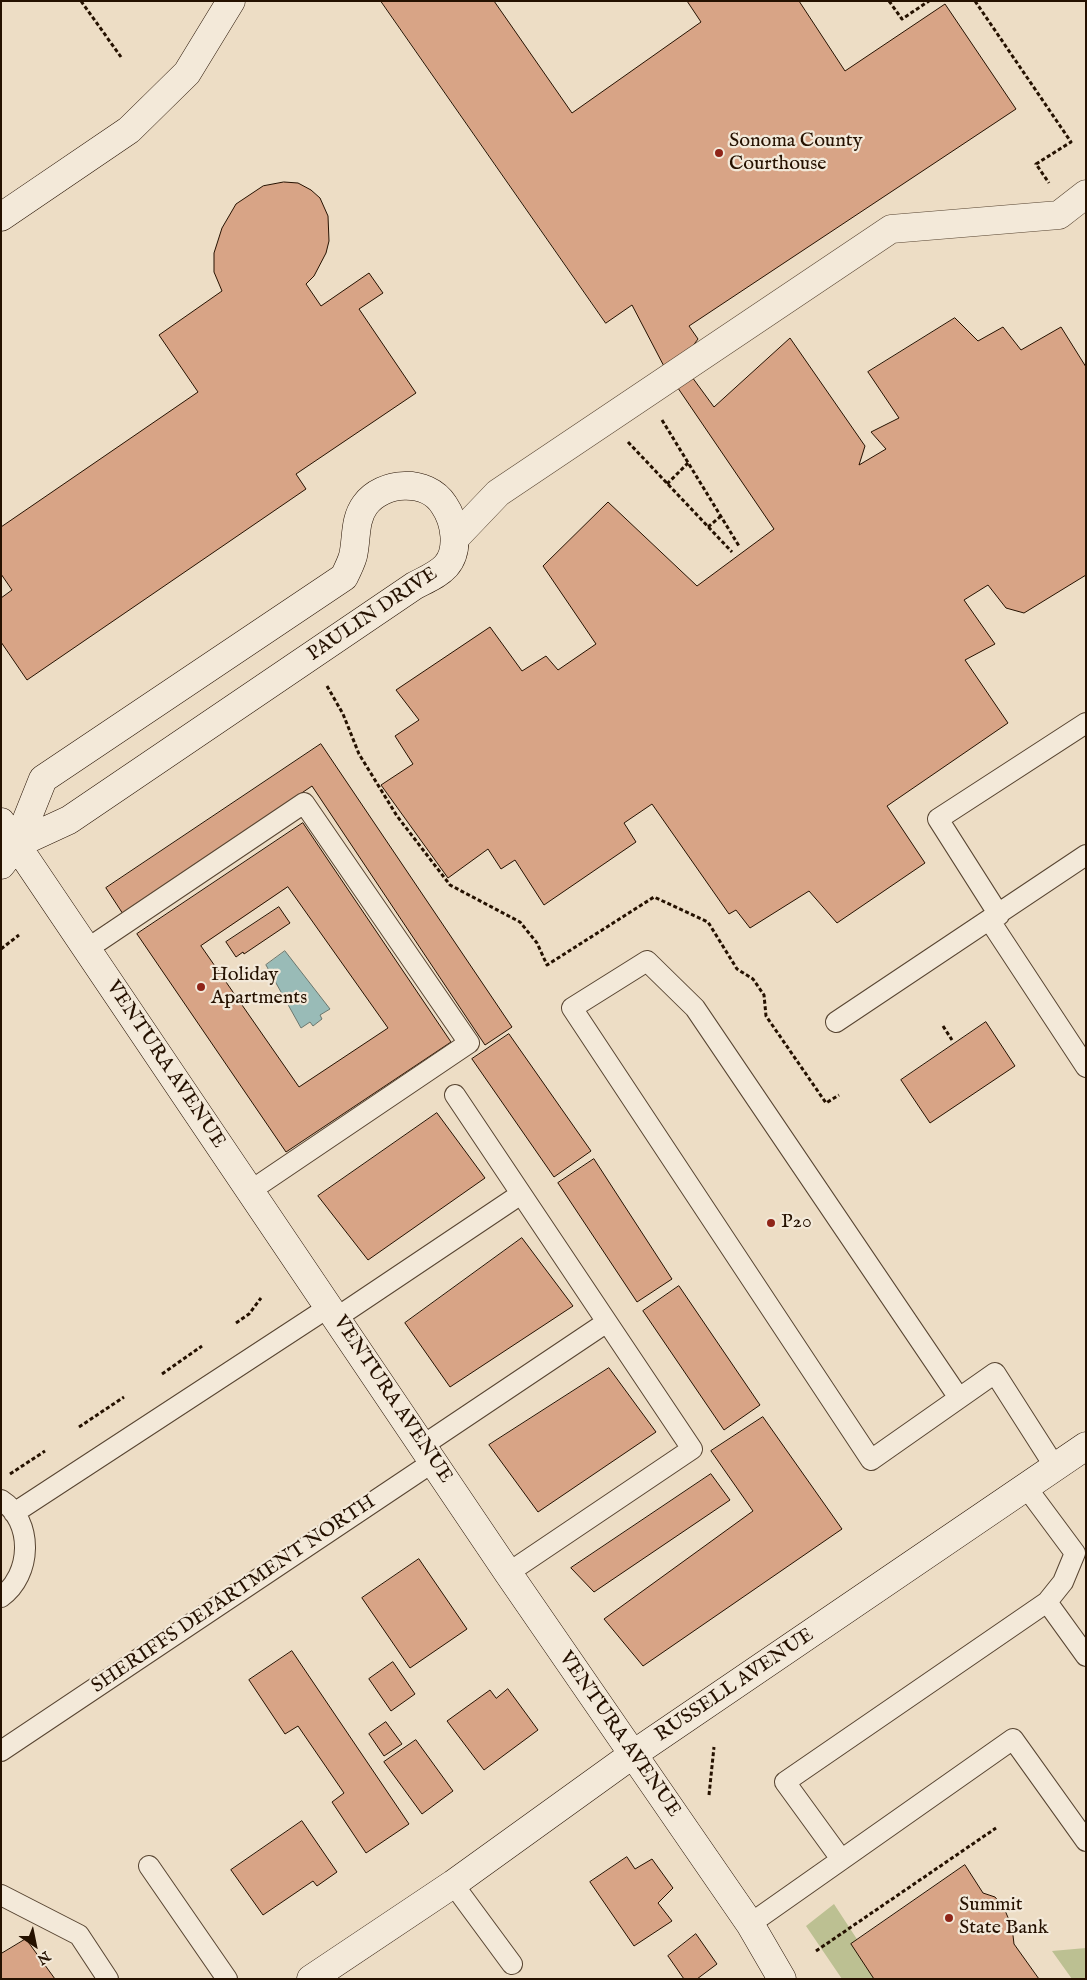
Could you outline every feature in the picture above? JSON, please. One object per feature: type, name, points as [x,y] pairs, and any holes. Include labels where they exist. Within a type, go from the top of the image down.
[{"type":"street","points":[[1,217],[130,130],[187,73],[231,1]]},
{"type":"street","points":[[9,855],[43,779],[344,577],[353,558],[357,522],[364,506],[376,494],[394,486],[417,486],[431,494],[444,505],[456,537],[498,493],[891,228],[1059,215],[1076,202]]},
{"type":"street","name":"PAULIN DRIVE","points":[[9,855],[69,820],[414,586],[441,572],[448,564],[456,537]]},
{"type":"street","name":"VENTURA AVENUE","points":[[1,822],[9,855],[87,949],[508,1573],[750,1924],[782,1979]]},
{"type":"street","name":"RUSSELL AVENUE","points":[[311,1979],[453,1884],[632,1755],[1086,1446]]},
{"type":"lane","points":[[1086,723],[938,819],[994,918],[1086,1067]]},
{"type":"lane","points":[[87,949],[304,803],[469,1043],[250,1191]]},
{"type":"lane","points":[[836,1022],[1086,855]]},
{"type":"lane","points":[[959,1398],[695,1008],[647,960],[572,1008],[871,1460],[995,1373],[1055,1467]]},
{"type":"lane","points":[[454,1095],[692,1449],[508,1573]]},
{"type":"lane","points":[[1,1597],[9,1592],[22,1572],[26,1548],[22,1524],[8,1507],[332,1312],[521,1194]]},
{"type":"lane","name":"SHERIFFS DEPARTMENT NORTH","points":[[1,1751],[428,1454],[607,1322]]},
{"type":"lane","points":[[841,1859],[785,1782],[1047,1602],[1063,1582],[1080,1554],[1026,1487]]},
{"type":"lane","points":[[1047,1602],[1086,1656]]},
{"type":"lane","points":[[750,1924],[1013,1739],[1086,1841]]},
{"type":"lane","points":[[149,1866],[228,1979]]},
{"type":"lane","points":[[453,1884],[512,1964]]},
{"type":"lane","points":[[1,1895],[79,1935],[108,1979]]},
{"type":"path","points":[[81,1],[121,58]]},
{"type":"path","points":[[889,1],[902,20],[929,1]]},
{"type":"path","points":[[975,1],[1071,142],[1036,164],[1076,202]]},
{"type":"path","points":[[646,394],[739,546]]},
{"type":"path","points":[[607,419],[732,552]]},
{"type":"path","points":[[667,484],[688,463]]},
{"type":"path","points":[[708,528],[720,516]]},
{"type":"path","points":[[327,686],[343,714],[364,762],[397,816],[450,885]]},
{"type":"path","points":[[1,948],[19,936]]},
{"type":"path","points":[[943,1026],[952,1040]]},
{"type":"path","points":[[236,1323],[249,1314],[261,1298]]},
{"type":"path","points":[[162,1374],[202,1346]]},
{"type":"path","points":[[79,1427],[124,1397]]},
{"type":"path","points":[[3,1478],[45,1451]]},
{"type":"path","points":[[709,1795],[714,1747]]},
{"type":"path","points":[[816,1951],[996,1828]]},
{"type":"green space","points":[[834,1904],[883,1979],[842,1979],[806,1926]]},
{"type":"green space","points":[[1086,1948],[1086,1979],[1072,1979],[1052,1951]]},
{"type":"water","points":[[285,951],[330,1009],[320,1015],[322,1019],[313,1026],[310,1022],[301,1028],[266,965]]},
{"type":"building","name":"Sonoma County Courthouse","points":[[381,1],[494,1],[572,113],[701,22],[687,1],[799,1],[845,71],[945,4],[1016,109],[689,326],[698,339],[681,362],[667,372],[632,305],[606,323]]},
{"type":"building","points":[[284,182],[298,183],[311,190],[320,198],[328,216],[329,241],[326,253],[314,276],[306,284],[321,306],[369,273],[383,293],[359,309],[416,393],[296,474],[306,489],[27,680],[1,642],[1,598],[12,590],[1,574],[1,527],[198,392],[159,335],[222,291],[214,272],[214,253],[222,228],[236,204],[263,186]]},
{"type":"building","points":[[955,318],[978,341],[1003,327],[1021,350],[1061,327],[1086,367],[1086,575],[1024,613],[1006,608],[988,585],[964,600],[995,644],[965,660],[1008,723],[887,806],[925,863],[837,923],[809,891],[750,928],[736,910],[729,914],[652,804],[624,823],[636,842],[544,905],[515,860],[501,869],[488,849],[448,878],[381,785],[413,764],[395,736],[419,720],[396,690],[490,627],[522,671],[546,656],[558,670],[596,644],[543,566],[608,502],[697,586],[774,529],[667,372],[681,362],[714,407],[790,338],[865,446],[859,465],[886,449],[871,432],[899,418],[868,372]]},
{"type":"building","points":[[321,744],[512,1027],[485,1045],[312,786],[123,914],[106,888]]},
{"type":"building","name":"Holiday Apartments","points":[[303,823],[451,1042],[286,1152],[137,934]],"holes":[[[288,887],[388,1028],[299,1087],[201,946]]]},
{"type":"building","points":[[279,907],[290,923],[244,954],[243,952],[236,957],[226,942]]},
{"type":"building","points":[[986,1022],[1015,1066],[930,1123],[901,1080]]},
{"type":"building","points":[[509,1034],[591,1151],[554,1177],[472,1059]]},
{"type":"building","points":[[437,1113],[485,1178],[368,1260],[318,1196]]},
{"type":"building","points":[[594,1159],[672,1279],[637,1302],[558,1183]]},
{"type":"building","points":[[522,1238],[573,1306],[450,1387],[405,1323]]},
{"type":"building","points":[[679,1286],[760,1405],[724,1430],[643,1311]]},
{"type":"building","points":[[609,1368],[656,1432],[538,1512],[489,1445]]},
{"type":"building","points":[[763,1417],[842,1529],[643,1666],[604,1619],[753,1511],[711,1451]]},
{"type":"building","points":[[711,1474],[730,1500],[594,1592],[571,1568]]},
{"type":"building","points":[[419,1559],[467,1629],[410,1668],[362,1598]]},
{"type":"building","points":[[292,1651],[409,1824],[366,1853],[332,1802],[344,1793],[298,1726],[285,1734],[249,1680]]},
{"type":"building","points":[[393,1662],[415,1694],[391,1711],[369,1679]]},
{"type":"building","points":[[508,1689],[538,1730],[484,1770],[447,1721],[490,1690],[496,1698]]},
{"type":"building","points":[[386,1722],[402,1744],[384,1756],[369,1734]]},
{"type":"building","points":[[416,1740],[453,1791],[422,1814],[384,1762]]},
{"type":"building","points":[[302,1821],[337,1872],[317,1886],[313,1881],[263,1915],[231,1870]]},
{"type":"building","points":[[627,1857],[635,1869],[652,1859],[673,1888],[658,1903],[672,1921],[634,1946],[590,1882]]},
{"type":"building","name":"Summit State Bank","points":[[965,1865],[983,1893],[995,1897],[1004,1908],[1012,1927],[1014,1944],[1039,1979],[874,1979],[851,1944]]},
{"type":"building","points":[[696,1934],[717,1964],[697,1979],[684,1979],[668,1956]]},
{"type":"building","points":[[26,1939],[55,1979],[1,1979],[1,1954]]},
{"type":"place","name":"Sonoma County Courthouse","points":[[719,153]]},
{"type":"place","name":"Holiday Apartments","points":[[201,987]]},
{"type":"place","name":"P20","points":[[771,1223]]},
{"type":"place","name":"Summit State Bank","points":[[949,1918]]}]
